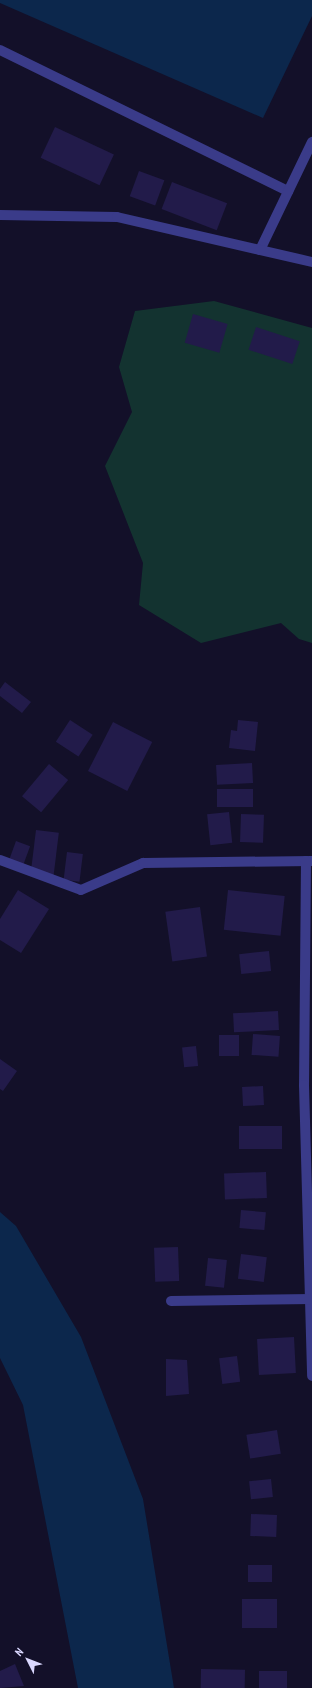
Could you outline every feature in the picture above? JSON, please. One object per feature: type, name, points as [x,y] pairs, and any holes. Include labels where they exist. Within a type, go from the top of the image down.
[{"type":"street","points":[[0,50],[288,191]]},
{"type":"street","points":[[260,250],[312,142]]},
{"type":"street","points":[[0,215],[117,217],[312,262]]},
{"type":"street","points":[[0,860],[81,890],[143,863],[309,861],[304,1085],[312,1299],[312,1376]]},
{"type":"street","points":[[171,1301],[312,1299]]},
{"type":"green space","points":[[214,301],[312,328],[312,643],[299,639],[281,623],[201,643],[139,605],[143,563],[105,466],[132,412],[119,367],[135,311]]},
{"type":"water","points":[[0,0],[312,0],[312,16],[263,118],[0,3]]},
{"type":"water","points":[[0,1212],[16,1226],[81,1337],[143,1499],[174,1688],[78,1688],[23,1405],[0,1358]]},
{"type":"building","points":[[55,127],[114,154],[100,185],[41,158]]},
{"type":"building","points":[[139,171],[164,180],[155,206],[130,196]]},
{"type":"building","points":[[172,182],[227,203],[217,230],[162,209]]},
{"type":"building","points":[[193,314],[228,324],[219,353],[185,343]]},
{"type":"building","points":[[256,327],[300,341],[292,364],[249,350]]},
{"type":"building","points":[[5,682],[31,702],[22,713],[0,696],[0,689]]},
{"type":"building","points":[[70,720],[93,735],[78,757],[56,742]]},
{"type":"building","points":[[238,720],[258,722],[255,751],[229,748],[231,730],[237,731]]},
{"type":"building","points":[[113,722],[152,742],[127,791],[88,771]]},
{"type":"building","points":[[252,763],[253,783],[217,785],[216,765]]},
{"type":"building","points":[[49,764],[68,780],[41,812],[22,796]]},
{"type":"building","points":[[217,789],[253,789],[253,807],[217,807]]},
{"type":"building","points":[[229,812],[232,843],[210,845],[207,814]]},
{"type":"building","points":[[241,814],[264,815],[263,843],[240,842]]},
{"type":"building","points":[[36,830],[59,833],[54,875],[31,873]]},
{"type":"building","points":[[16,841],[30,846],[23,866],[9,861]]},
{"type":"building","points":[[67,852],[83,854],[79,882],[64,880]]},
{"type":"building","points":[[18,890],[49,909],[21,953],[0,940],[0,919]]},
{"type":"building","points":[[228,890],[285,896],[281,936],[224,930]]},
{"type":"building","points":[[200,907],[207,957],[172,961],[165,912]]},
{"type":"building","points":[[269,951],[271,971],[241,974],[239,954]]},
{"type":"building","points":[[278,1011],[279,1030],[234,1032],[233,1013]]},
{"type":"building","points":[[253,1034],[280,1036],[278,1057],[252,1055]]},
{"type":"building","points":[[219,1035],[239,1035],[239,1056],[219,1056]]},
{"type":"building","points":[[196,1046],[198,1066],[184,1067],[182,1047]]},
{"type":"building","points":[[0,1059],[17,1071],[3,1091],[0,1089]]},
{"type":"building","points":[[263,1086],[264,1105],[243,1106],[242,1087]]},
{"type":"building","points":[[239,1126],[282,1126],[282,1149],[239,1149]]},
{"type":"building","points":[[266,1172],[267,1198],[225,1199],[224,1173]]},
{"type":"building","points":[[241,1210],[266,1212],[264,1230],[239,1228]]},
{"type":"building","points":[[178,1247],[179,1281],[155,1282],[154,1248]]},
{"type":"building","points":[[241,1254],[267,1257],[264,1282],[238,1279]]},
{"type":"building","points":[[208,1258],[227,1260],[224,1288],[205,1286]]},
{"type":"building","points":[[294,1337],[296,1373],[259,1375],[257,1339]]},
{"type":"building","points":[[237,1356],[240,1382],[222,1384],[219,1358]]},
{"type":"building","points":[[166,1359],[187,1360],[189,1394],[166,1396]]},
{"type":"building","points":[[277,1430],[281,1454],[250,1459],[246,1435]]},
{"type":"building","points":[[271,1479],[273,1497],[251,1499],[249,1481]]},
{"type":"building","points":[[251,1514],[277,1515],[276,1537],[250,1536]]},
{"type":"building","points":[[248,1565],[272,1565],[272,1582],[248,1582]]},
{"type":"building","points":[[242,1599],[277,1599],[277,1628],[242,1628]]},
{"type":"building","points":[[15,1664],[24,1686],[0,1688],[0,1671]]},
{"type":"building","points":[[201,1669],[245,1670],[245,1688],[201,1688]]},
{"type":"building","points":[[259,1671],[287,1671],[287,1688],[259,1688]]}]
